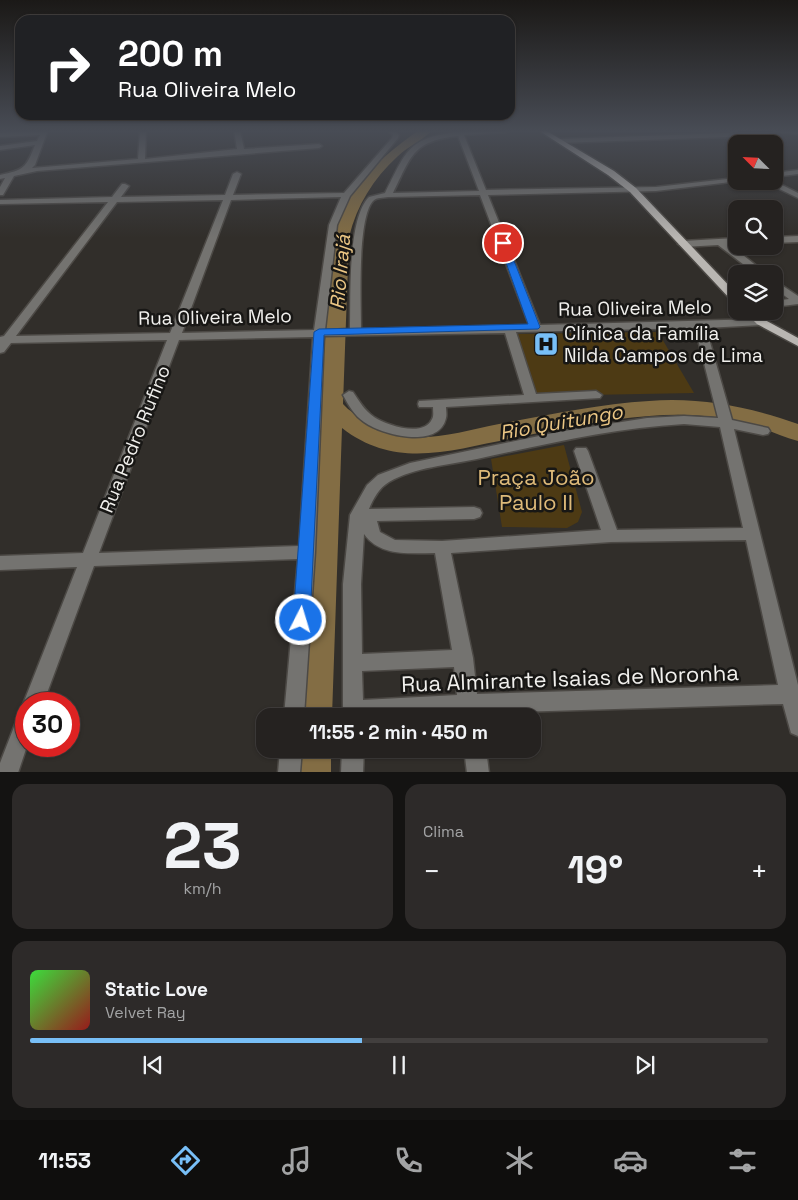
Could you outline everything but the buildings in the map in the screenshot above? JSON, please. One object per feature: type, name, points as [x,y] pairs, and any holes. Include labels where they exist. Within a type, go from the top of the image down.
[{"type":"main road","points":[[599,166],[633,190],[728,291]]},
{"type":"main road","points":[[761,322],[798,343]]},
{"type":"street","points":[[24,171],[29,166]]},
{"type":"street","points":[[0,178],[24,171],[82,166]]},
{"type":"street","points":[[295,708],[321,332],[331,232],[346,195],[371,166]]},
{"type":"street","points":[[388,195],[403,166]]},
{"type":"street","points":[[474,166],[534,327]]},
{"type":"street","points":[[783,174],[798,172]]},
{"type":"street","name":"Rua Pedro Rufino","points":[[38,692],[237,174]]},
{"type":"street","points":[[0,193],[10,175]]},
{"type":"street","points":[[351,331],[359,232],[365,207],[370,199],[375,197],[484,192],[633,190],[728,181]]},
{"type":"street","points":[[0,350],[4,340],[124,186]]},
{"type":"street","points":[[783,189],[798,196]]},
{"type":"street","points":[[0,202],[346,195]]},
{"type":"street","points":[[783,240],[798,239]]},
{"type":"street","points":[[720,242],[750,265]]},
{"type":"street","points":[[683,244],[728,242]]},
{"type":"street","points":[[783,242],[798,250]]},
{"type":"street","points":[[783,290],[798,301]]},
{"type":"street","points":[[783,303],[798,301]]},
{"type":"street","name":"Rua Oliveira Melo","points":[[4,340],[534,327],[700,325],[761,322]]},
{"type":"street","points":[[700,325],[798,726]]},
{"type":"street","points":[[509,328],[531,397]]},
{"type":"street","points":[[349,394],[352,404],[368,420],[383,429],[414,435],[423,433],[435,425],[440,416],[439,403]]},
{"type":"street","points":[[424,404],[596,395]]},
{"type":"street","points":[[353,708],[352,584],[364,500],[383,479],[410,468],[558,437],[647,422],[684,420],[723,413],[763,431]]},
{"type":"street","points":[[581,450],[611,536]]},
{"type":"street","points":[[363,515],[474,513]]},
{"type":"street","points":[[363,515],[374,536],[386,544],[398,546],[442,547],[611,536],[752,534]]},
{"type":"street","points":[[442,547],[463,658],[469,708]]},
{"type":"street","points":[[0,563],[87,562],[307,552]]},
{"type":"street","points":[[352,663],[463,658]]},
{"type":"street","name":"Rua Almirante Isaias de Noronha","points":[[509,708],[790,694]]},
{"type":"street","points":[[6,772],[15,749]]},
{"type":"street","points":[[289,772],[290,758]]},
{"type":"street","points":[[352,758],[352,772]]},
{"type":"street","points":[[476,758],[478,772]]},
{"type":"green space","points":[[658,332],[694,393],[534,396],[516,334]]},
{"type":"green space","name":"Praça João Paulo II","points":[[564,445],[582,512],[578,522],[567,528],[502,527],[491,459]]},
{"type":"waterway","name":"Rio Irajá","points":[[314,708],[341,237],[347,215],[366,183],[382,166]]},
{"type":"waterway","name":"Rio Quitungo","points":[[332,407],[356,427],[374,437],[393,444],[416,446],[453,442],[577,418],[650,408],[686,407],[723,411],[760,419],[798,433]]},
{"type":"waterway","name":"Rio Irajá","points":[[311,772],[312,758]]},
{"type":"place","name":"Clínica da Família Nilda Campos de Lima","points":[[546,344]]},
{"type":"route","points":[[301,620],[307,552],[319,332],[534,327],[503,243]]}]
